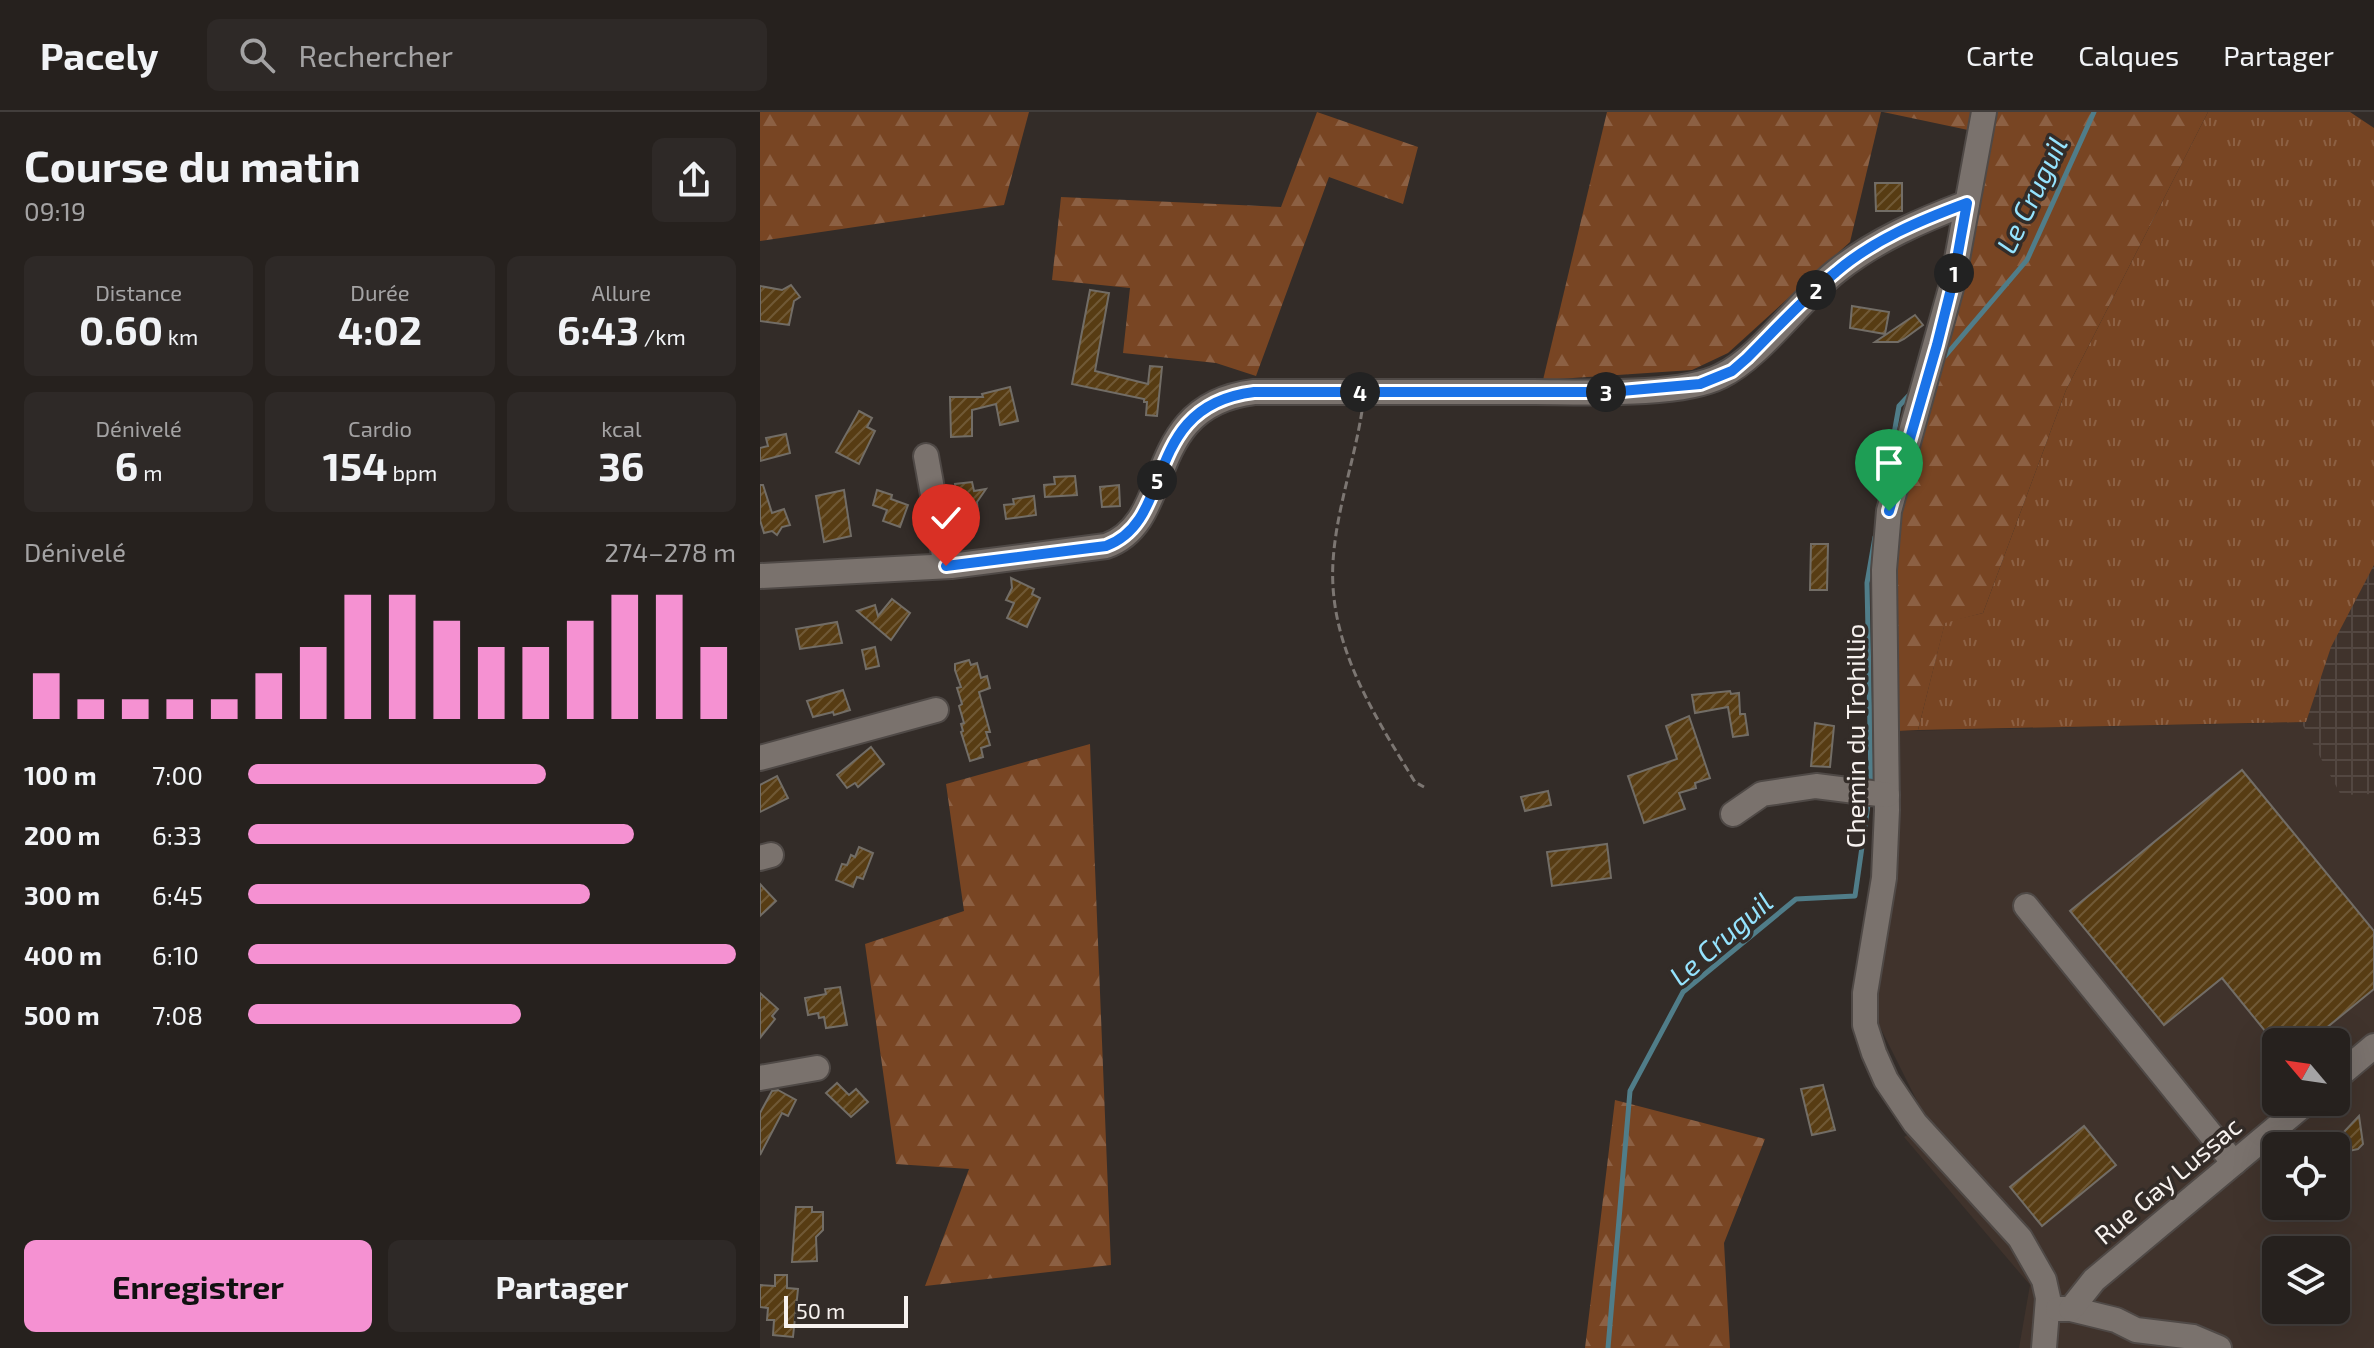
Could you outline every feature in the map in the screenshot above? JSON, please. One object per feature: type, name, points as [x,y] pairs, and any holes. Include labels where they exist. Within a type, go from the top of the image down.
[{"type":"street","name":"Chemin du Trohillio","points":[[1984,112],[1953,281],[1889,511],[1884,570],[1887,795],[1884,878],[1865,993],[1865,1025],[1886,1080],[1915,1123],[2020,1238],[2044,1280],[2048,1298],[2059,1309]]},
{"type":"street","points":[[760,576],[946,566],[1106,546],[1117,542],[1135,526],[1177,437],[1191,419],[1219,399],[1254,392],[1610,392],[1709,381],[1732,371],[1747,358],[1837,270],[1869,248],[1907,228],[1967,203]]},
{"type":"street","points":[[926,456],[946,566]]},
{"type":"street","points":[[760,758],[936,710]]},
{"type":"street","points":[[1733,814],[1762,794],[1816,786],[1887,795]]},
{"type":"street","points":[[2026,906],[2234,1163]]},
{"type":"street","points":[[2350,1069],[2369,1057]]},
{"type":"street","points":[[760,1078],[817,1068]]},
{"type":"street","name":"Rue Gay Lussac","points":[[2059,1309],[2290,1116]]},
{"type":"street","points":[[2044,1348],[2059,1309],[2116,1320],[2136,1330],[2187,1336],[2219,1348]]},
{"type":"path","points":[[1365,392],[1333,563],[1338,614],[1353,671],[1371,709],[1415,782],[1424,787]]},
{"type":"shaded area","points":[[2374,505],[2374,794],[2341,795],[2301,722],[2256,723]]},
{"type":"shaded area","points":[[2374,565],[2374,1348],[2019,1348],[2030,1285],[1904,1137],[1928,1123],[1876,1019],[1898,836],[1898,731],[2306,722]]},
{"type":"green space","points":[[760,112],[1029,112],[1004,205],[760,241]]},
{"type":"green space","points":[[1317,112],[1418,147],[1403,204],[1329,177],[1256,376],[1216,363],[1123,353],[1130,288],[1052,280],[1061,197],[1281,207]]},
{"type":"green space","points":[[1607,112],[1881,112],[1850,242],[1728,353],[1692,370],[1543,380]]},
{"type":"green space","points":[[1883,112],[1971,112],[1968,130]]},
{"type":"green space","points":[[1997,112],[2208,112],[2066,390],[1983,613],[1945,623],[1918,730],[1898,731],[1894,538],[1960,306]]},
{"type":"green space","points":[[2208,112],[2350,112],[2374,128],[2374,565],[2331,647],[2306,722],[1918,730],[1945,622],[1983,613],[2066,390]]},
{"type":"green space","points":[[1090,744],[1111,1265],[925,1286],[969,1169],[896,1164],[865,944],[964,911],[946,784]]},
{"type":"green space","points":[[1615,1100],[1765,1139],[1724,1243],[1730,1348],[1585,1348]]},
{"type":"building","points":[[1875,183],[1902,183],[1902,211],[1876,211]]},
{"type":"building","points":[[791,285],[800,297],[794,301],[789,325],[760,321],[760,286],[782,290]]},
{"type":"building","points":[[1090,290],[1109,293],[1095,371],[1148,384],[1150,366],[1162,367],[1157,416],[1146,415],[1147,402],[1144,399],[1072,384]]},
{"type":"building","points":[[1852,306],[1889,312],[1885,334],[1850,328]]},
{"type":"building","points":[[1915,315],[1923,325],[1904,339],[1875,342]]},
{"type":"building","points":[[1010,387],[1018,421],[1000,425],[996,404],[972,410],[972,436],[951,437],[950,397],[983,397],[982,394]]},
{"type":"building","points":[[859,411],[872,418],[867,427],[875,431],[859,464],[836,452]]},
{"type":"building","points":[[786,434],[790,453],[760,461],[760,448],[768,446],[766,438]]},
{"type":"building","points":[[1075,476],[1077,495],[1045,497],[1044,485],[1055,484],[1054,477]]},
{"type":"building","points":[[972,482],[974,491],[986,489],[977,502],[978,513],[960,516],[952,494],[956,493],[955,484]]},
{"type":"building","points":[[760,485],[763,485],[772,513],[784,509],[790,525],[782,527],[777,535],[772,531],[764,533],[760,520]]},
{"type":"building","points":[[1119,485],[1120,506],[1102,507],[1100,487]]},
{"type":"building","points":[[844,490],[851,536],[824,542],[816,496]]},
{"type":"building","points":[[877,490],[908,505],[900,527],[883,521],[887,510],[873,505]]},
{"type":"building","points":[[1034,496],[1036,515],[1006,519],[1004,505],[1014,504],[1013,499]]},
{"type":"building","points":[[1811,544],[1828,544],[1827,590],[1810,590]]},
{"type":"building","points":[[1011,578],[1034,589],[1032,594],[1040,598],[1027,627],[1007,618],[1014,603],[1006,600],[1012,588]]},
{"type":"building","points":[[892,599],[910,613],[891,640],[857,611],[875,605],[878,616]]},
{"type":"building","points":[[837,622],[842,643],[800,649],[796,629]]},
{"type":"building","points":[[875,647],[879,666],[866,669],[862,650]]},
{"type":"building","points":[[969,660],[971,665],[977,663],[981,678],[987,676],[990,688],[979,692],[990,732],[986,732],[990,745],[981,748],[983,757],[970,761],[961,732],[961,724],[964,723],[957,688],[961,687],[955,670],[955,664]]},
{"type":"building","points":[[843,690],[850,710],[813,717],[807,701]]},
{"type":"building","points":[[1730,691],[1731,694],[1739,693],[1740,714],[1745,714],[1748,735],[1733,737],[1728,707],[1695,713],[1692,695]]},
{"type":"building","points":[[1689,716],[1710,778],[1695,783],[1696,788],[1679,793],[1685,809],[1644,823],[1628,776],[1677,759],[1666,726]]},
{"type":"building","points":[[1815,723],[1834,726],[1830,767],[1811,766]]},
{"type":"building","points":[[871,747],[884,764],[858,787],[855,783],[847,788],[837,775]]},
{"type":"building","points":[[2242,770],[2374,931],[2374,989],[2326,1028],[2263,1028],[2222,978],[2164,1025],[2070,911]]},
{"type":"building","points":[[777,776],[788,798],[760,812],[760,785]]},
{"type":"building","points":[[1548,791],[1551,805],[1525,811],[1521,797]]},
{"type":"building","points":[[1607,844],[1611,878],[1552,886],[1547,852]]},
{"type":"building","points":[[859,847],[873,853],[863,879],[857,877],[853,887],[836,880],[842,864],[847,865],[851,855],[855,857]]},
{"type":"building","points":[[760,884],[776,901],[760,916]]},
{"type":"building","points":[[840,987],[847,1025],[826,1028],[824,1017],[819,1018],[818,1013],[808,1015],[805,998],[826,994],[825,989]]},
{"type":"building","points":[[760,993],[778,1009],[772,1016],[775,1019],[760,1038]]},
{"type":"building","points":[[837,1083],[849,1095],[856,1089],[868,1102],[851,1117],[826,1093]]},
{"type":"building","points":[[1823,1085],[1835,1130],[1812,1135],[1801,1089]]},
{"type":"building","points":[[778,1090],[796,1100],[788,1116],[782,1113],[760,1155],[760,1113],[772,1091]]},
{"type":"building","points":[[2359,1116],[2363,1144],[2350,1151],[2350,1132],[2344,1132]]},
{"type":"building","points":[[2084,1126],[2116,1165],[2042,1226],[2010,1187]]},
{"type":"building","points":[[796,1207],[812,1207],[812,1212],[823,1212],[823,1230],[816,1237],[817,1261],[792,1262]]},
{"type":"building","points":[[775,1275],[787,1275],[787,1288],[798,1289],[793,1337],[773,1335],[774,1320],[767,1320],[768,1308],[760,1307],[760,1285],[775,1286]]},
{"type":"waterway","name":"Le Cruguil","points":[[1940,362],[2027,260],[2094,112]]},
{"type":"waterway","name":"Le Cruguil","points":[[1885,484],[1899,406],[1912,392]]},
{"type":"waterway","name":"Le Cruguil","points":[[1871,779],[1867,583],[1875,537]]},
{"type":"waterway","name":"Le Cruguil","points":[[1608,1348],[1630,1091],[1683,992],[1796,899],[1855,896],[1869,798]]},
{"type":"route","points":[[946,566],[1106,546],[1117,542],[1135,526],[1177,437],[1200,411],[1231,395],[1254,392],[1610,392],[1684,386],[1717,379],[1747,358],[1837,270],[1869,248],[1926,218],[1967,203],[1953,281],[1937,345],[1889,511]]}]
